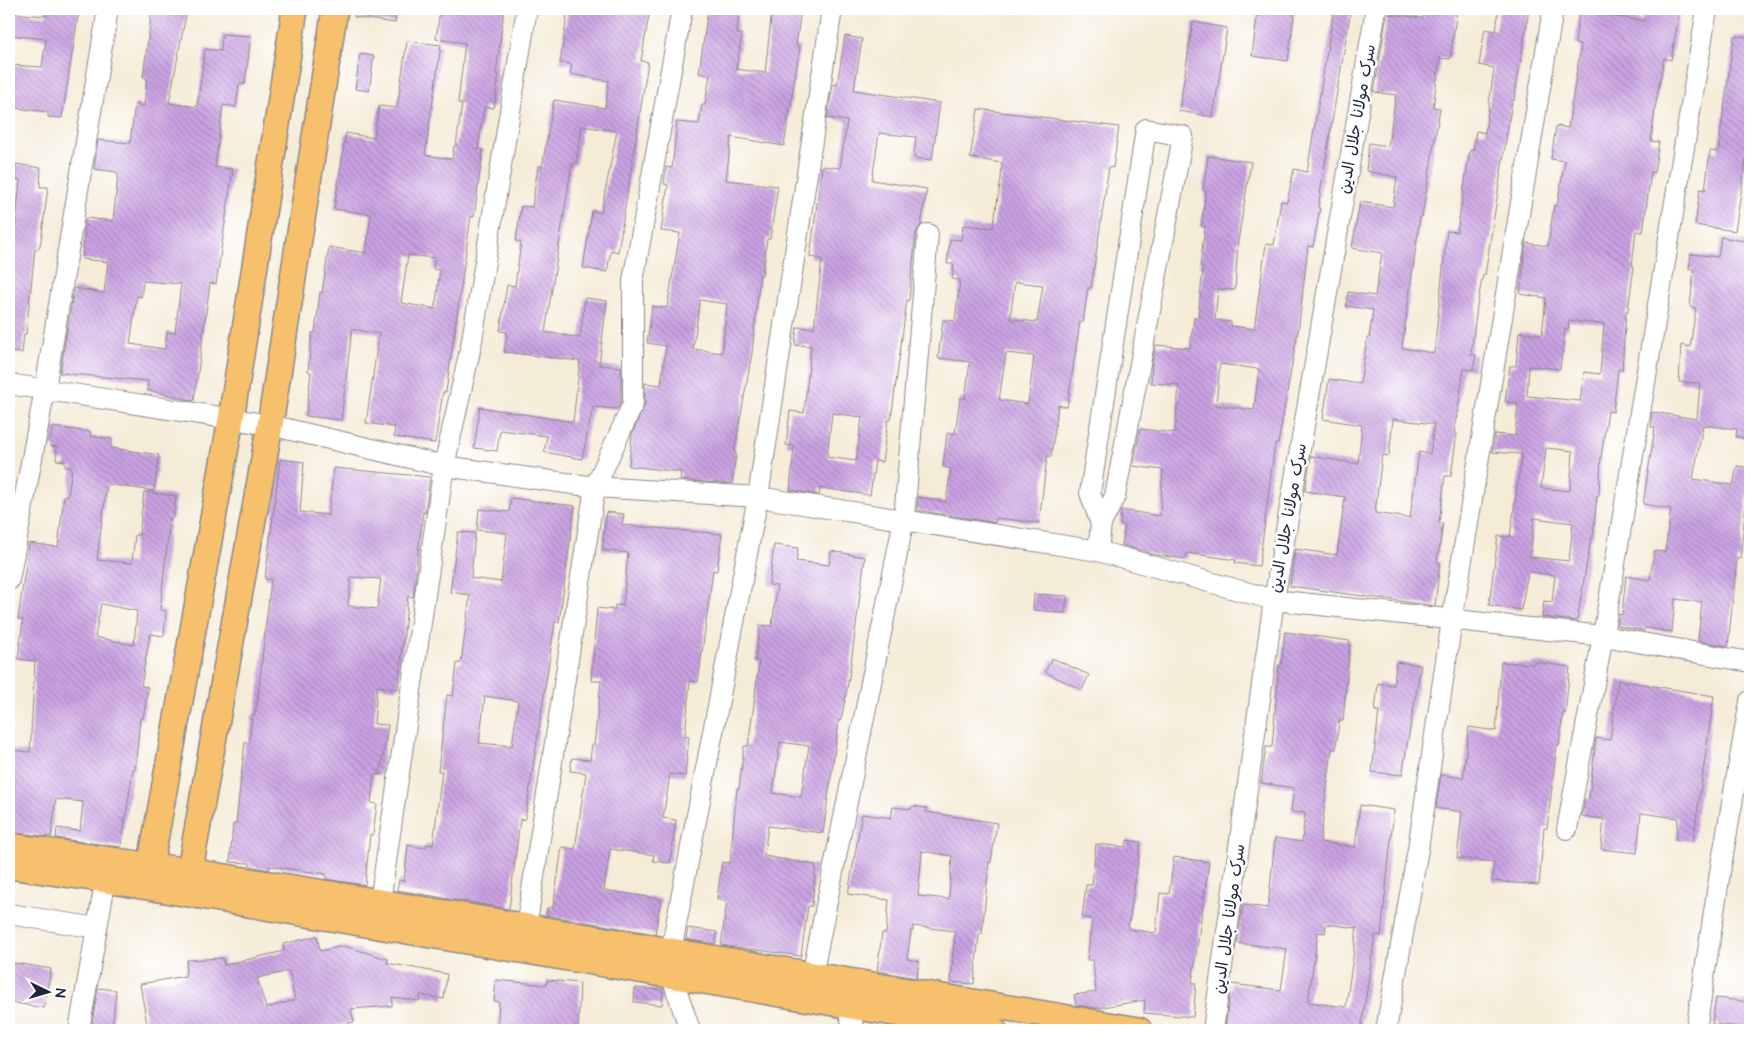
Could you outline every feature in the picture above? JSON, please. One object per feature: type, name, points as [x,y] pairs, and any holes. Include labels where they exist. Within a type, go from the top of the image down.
[{"type":"main road","points":[[148,877],[231,419],[295,9]]},
{"type":"main road","points":[[188,883],[270,425],[335,9]]},
{"type":"main road","points":[[9,846],[107,871]]},
{"type":"main road","points":[[9,866],[107,871],[188,883],[530,951],[672,977],[994,1030]]},
{"type":"main road","points":[[188,883],[380,902],[812,976],[850,980],[1128,1029]]},
{"type":"street","points":[[9,580],[45,390],[108,9]]},
{"type":"street","points":[[380,902],[444,466],[471,346],[527,9]]},
{"type":"street","points":[[526,928],[596,487],[633,404],[633,280],[682,9]]},
{"type":"street","points":[[671,951],[758,497],[832,9]]},
{"type":"street","name":"سرک مولانا جلال الدین","points":[[1213,1030],[1274,600],[1376,9]]},
{"type":"street","points":[[1386,1030],[1418,849],[1452,620],[1553,9]]},
{"type":"street","points":[[1567,829],[1603,636],[1707,9]]},
{"type":"street","points":[[1098,551],[1101,524],[1115,496],[1184,136],[1146,130],[1090,493],[1101,524]]},
{"type":"street","points":[[812,976],[904,519],[928,234]]},
{"type":"street","points":[[9,384],[270,425],[444,466],[596,487],[758,497],[1098,551],[1274,600],[1603,636],[1750,662]]},
{"type":"street","points":[[1696,1030],[1721,866],[1750,701]]},
{"type":"street","points":[[79,1030],[107,871]]},
{"type":"street","points":[[9,914],[97,928]]},
{"type":"street","points":[[672,977],[690,1030]]},
{"type":"street","points":[[846,1005],[855,1030]]},
{"type":"building","points":[[47,9],[79,10],[62,118],[48,117],[48,112],[9,107],[9,65],[42,67],[46,39],[9,35],[9,13],[46,16]]},
{"type":"building","points":[[152,9],[187,9],[169,103],[197,107],[205,49],[221,51],[222,34],[251,36],[245,84],[239,84],[236,107],[223,105],[215,167],[233,169],[216,284],[210,283],[194,401],[147,390],[148,381],[60,373],[74,288],[104,293],[108,262],[82,259],[86,218],[113,221],[118,175],[117,172],[94,169],[98,140],[130,143],[135,104],[144,106],[147,78],[143,77]],"holes":[[[143,281],[181,284],[175,333],[167,332],[165,349],[130,344],[137,296],[141,297]]]},
{"type":"building","points":[[355,9],[397,9],[395,23],[354,17]]},
{"type":"building","points":[[440,9],[504,9],[496,74],[499,74],[494,108],[484,107],[478,149],[483,150],[474,217],[471,216],[446,392],[443,392],[435,443],[394,437],[395,427],[366,423],[379,334],[352,329],[341,420],[306,416],[311,372],[308,371],[312,333],[315,333],[320,292],[322,293],[329,247],[366,253],[371,214],[334,209],[346,133],[374,138],[379,106],[397,108],[407,41],[441,45],[425,155],[452,159],[454,146],[456,146],[462,104],[458,103],[465,43],[436,39]],"holes":[[[408,255],[435,258],[433,269],[440,270],[435,309],[401,303]]]},
{"type":"building","points":[[568,9],[650,9],[641,61],[648,62],[618,252],[611,250],[607,272],[583,268],[592,211],[601,213],[617,131],[582,126],[576,164],[572,164],[545,332],[580,338],[585,298],[607,301],[599,365],[621,367],[621,401],[617,409],[593,407],[582,459],[544,452],[547,436],[500,430],[497,451],[474,448],[480,407],[573,422],[580,361],[504,352],[507,332],[500,331],[507,285],[515,286],[521,242],[516,241],[521,206],[532,207],[538,166],[542,167],[554,100],[605,108],[609,81],[570,74],[572,64],[560,63]]},
{"type":"building","points":[[708,9],[739,9],[737,34],[742,34],[736,69],[765,73],[772,9],[801,9],[796,46],[800,46],[784,146],[731,137],[726,180],[778,186],[770,239],[767,239],[762,275],[760,274],[752,353],[734,453],[736,453],[732,484],[680,480],[681,472],[629,466],[632,434],[645,404],[645,383],[661,385],[666,346],[647,343],[652,306],[667,308],[680,233],[661,231],[668,185],[664,184],[666,167],[672,168],[677,122],[699,124],[702,105],[705,105],[710,75],[699,73]],"holes":[[[700,300],[727,304],[722,353],[693,349]]]},
{"type":"building","points":[[1258,9],[1295,9],[1288,61],[1252,56]]},
{"type":"building","points":[[1334,9],[1351,9],[1323,175],[1318,208],[1320,208],[1313,247],[1308,246],[1299,325],[1278,444],[1275,444],[1259,566],[1235,563],[1236,560],[1187,553],[1186,559],[1156,555],[1122,545],[1125,525],[1120,524],[1121,510],[1160,516],[1163,470],[1133,466],[1140,429],[1175,433],[1179,385],[1151,383],[1152,362],[1156,345],[1190,348],[1194,317],[1198,318],[1203,268],[1200,267],[1205,227],[1201,226],[1208,156],[1251,162],[1238,241],[1235,290],[1218,289],[1215,320],[1231,322],[1231,326],[1254,329],[1266,244],[1274,245],[1281,201],[1287,202],[1294,169],[1307,172]],"holes":[[[1220,364],[1259,369],[1254,410],[1216,405]]]},
{"type":"building","points":[[1424,9],[1457,9],[1450,59],[1440,58],[1433,107],[1440,108],[1422,217],[1420,217],[1402,348],[1434,353],[1447,231],[1457,232],[1470,150],[1473,150],[1476,131],[1485,133],[1494,68],[1479,65],[1485,29],[1496,31],[1499,9],[1529,9],[1514,101],[1512,100],[1485,275],[1483,274],[1477,306],[1471,355],[1476,355],[1473,370],[1464,369],[1454,433],[1457,433],[1451,476],[1445,476],[1439,523],[1443,523],[1437,562],[1440,562],[1435,606],[1290,586],[1295,549],[1337,555],[1345,497],[1305,491],[1311,456],[1358,464],[1362,425],[1323,419],[1329,379],[1360,384],[1367,338],[1369,338],[1373,310],[1346,306],[1348,292],[1375,296],[1382,253],[1352,248],[1360,202],[1393,207],[1397,177],[1366,171],[1369,143],[1388,146],[1396,95],[1374,92],[1387,14],[1423,18]],"holes":[[[1393,419],[1434,424],[1430,454],[1419,452],[1410,518],[1375,513],[1382,455],[1389,456]]]},
{"type":"building","points":[[1645,9],[1680,9],[1671,60],[1664,58],[1655,109],[1651,141],[1659,142],[1654,173],[1651,172],[1643,232],[1636,231],[1632,266],[1634,266],[1628,311],[1626,311],[1622,370],[1618,370],[1613,412],[1608,411],[1601,457],[1599,496],[1597,495],[1593,538],[1591,538],[1577,621],[1542,617],[1544,601],[1552,602],[1555,575],[1528,572],[1521,610],[1489,605],[1498,536],[1510,537],[1522,454],[1492,452],[1495,434],[1515,436],[1518,403],[1505,402],[1510,366],[1516,366],[1519,332],[1542,335],[1546,298],[1520,294],[1526,243],[1548,246],[1554,205],[1557,206],[1565,161],[1551,159],[1556,126],[1568,128],[1581,45],[1575,44],[1579,11],[1644,21]],"holes":[[[1569,321],[1604,324],[1600,374],[1584,372],[1580,401],[1527,396],[1529,366],[1560,369],[1565,329],[1568,330]],[[1546,448],[1573,451],[1570,491],[1541,488]],[[1534,518],[1573,523],[1569,561],[1530,557]]]},
{"type":"building","points":[[1193,22],[1227,28],[1213,117],[1179,111]]},
{"type":"building","points":[[845,36],[862,39],[854,90],[940,103],[932,160],[914,158],[916,137],[879,133],[872,180],[927,189],[921,225],[916,233],[909,300],[907,300],[891,420],[888,420],[882,462],[875,461],[870,495],[820,488],[819,495],[790,490],[794,446],[786,445],[790,411],[804,413],[811,346],[795,345],[797,327],[814,328],[822,259],[810,257],[822,166],[840,168],[847,121],[827,118],[833,84],[837,85]],"holes":[[[832,413],[862,417],[856,461],[827,457]]]},
{"type":"building","points":[[1734,36],[1750,37],[1750,135],[1735,231],[1695,225],[1700,189],[1705,190],[1710,151],[1718,152]]},
{"type":"building","points":[[360,54],[374,56],[369,91],[355,89]]},
{"type":"building","points":[[978,109],[1119,127],[1113,168],[1109,167],[1091,288],[1088,288],[1083,322],[1080,322],[1067,407],[1058,405],[1051,457],[1047,456],[1039,523],[996,518],[995,523],[917,510],[918,497],[946,502],[951,469],[943,467],[947,433],[955,434],[960,398],[965,399],[970,362],[938,358],[943,320],[955,321],[960,280],[952,279],[954,264],[947,264],[950,239],[961,240],[963,225],[993,228],[1001,179],[1002,163],[970,158]],"holes":[[[1015,282],[1043,285],[1037,322],[1010,319]],[[1006,353],[1034,356],[1028,404],[999,400]]]},
{"type":"building","points":[[16,164],[41,168],[40,187],[48,187],[41,241],[39,249],[35,249],[26,334],[24,334],[22,353],[9,352],[9,229],[15,230],[20,180],[15,179]]},
{"type":"building","points":[[1721,237],[1750,242],[1750,439],[1736,437],[1737,429],[1703,425],[1693,479],[1733,485],[1737,466],[1750,468],[1740,559],[1737,558],[1728,646],[1698,641],[1702,602],[1675,599],[1672,632],[1645,628],[1644,631],[1617,626],[1619,614],[1622,615],[1626,576],[1650,580],[1654,551],[1665,552],[1671,509],[1643,504],[1655,427],[1651,427],[1652,412],[1697,419],[1700,383],[1679,382],[1681,345],[1690,347],[1696,308],[1690,307],[1694,269],[1689,269],[1691,254],[1718,257]]},
{"type":"building","points":[[52,427],[91,432],[90,436],[112,439],[111,448],[159,455],[154,491],[107,484],[97,560],[132,563],[135,535],[139,535],[144,492],[176,496],[173,518],[170,518],[160,610],[166,611],[164,636],[150,634],[141,686],[148,687],[143,719],[140,718],[135,770],[133,769],[121,847],[56,838],[57,828],[80,831],[83,802],[56,799],[51,837],[9,832],[9,818],[15,783],[9,783],[9,750],[30,752],[35,661],[18,659],[23,620],[18,619],[29,543],[58,547],[64,495],[68,496],[72,467],[65,467],[65,461],[56,460],[57,447],[50,446]],"holes":[[[101,604],[137,611],[134,645],[95,637]]]},
{"type":"building","points":[[280,459],[304,462],[300,512],[328,515],[334,468],[430,477],[425,513],[423,512],[413,597],[408,596],[398,689],[377,686],[374,724],[388,725],[380,775],[374,775],[371,803],[377,804],[373,835],[370,834],[365,885],[326,879],[326,874],[270,866],[269,870],[250,866],[250,863],[230,862],[233,824],[236,824],[245,742],[249,743],[252,715],[254,715],[257,705],[271,579],[265,579]],"holes":[[[351,577],[381,579],[377,609],[348,606]]]},
{"type":"building","points":[[511,498],[575,506],[559,622],[555,622],[525,820],[520,819],[509,909],[397,890],[399,880],[404,881],[408,845],[425,848],[426,844],[433,845],[442,771],[438,771],[447,695],[453,696],[457,663],[461,663],[470,595],[450,592],[458,532],[475,533],[471,578],[501,582],[507,533],[477,530],[479,509],[509,512]],"holes":[[[485,696],[518,701],[512,746],[479,743]]]},
{"type":"building","points":[[606,512],[624,514],[622,525],[722,534],[717,571],[713,570],[698,682],[690,681],[685,736],[689,737],[685,776],[670,774],[663,818],[676,820],[670,863],[653,861],[654,855],[610,849],[604,890],[661,899],[655,934],[546,915],[548,907],[553,908],[562,847],[575,849],[586,773],[570,771],[572,758],[590,760],[592,744],[594,745],[601,681],[591,681],[597,608],[615,610],[615,605],[623,606],[628,553],[602,550]]},
{"type":"building","points":[[774,545],[798,548],[796,561],[829,565],[831,551],[865,557],[849,678],[841,720],[839,720],[823,833],[768,826],[764,856],[816,865],[812,906],[808,906],[801,956],[721,945],[727,901],[717,899],[722,862],[730,863],[737,788],[739,789],[744,746],[748,746],[754,704],[759,661],[755,661],[760,625],[772,626],[777,586],[769,585]],"holes":[[[780,742],[809,746],[801,797],[773,793]]]},
{"type":"building","points":[[1034,594],[1067,596],[1065,613],[1033,610]]},
{"type":"building","points":[[1285,632],[1350,641],[1343,721],[1339,721],[1336,749],[1332,749],[1320,842],[1355,847],[1360,805],[1394,810],[1381,936],[1375,935],[1361,1030],[1239,1030],[1239,1028],[1225,1027],[1231,984],[1281,990],[1287,949],[1237,943],[1243,905],[1268,908],[1275,838],[1302,842],[1305,813],[1291,812],[1294,788],[1261,783],[1266,747],[1272,747],[1279,665],[1281,665]],"holes":[[[1326,924],[1357,928],[1346,1007],[1308,1002],[1318,932],[1325,933]]]},
{"type":"building","points":[[1052,658],[1089,675],[1082,690],[1045,672]]},
{"type":"building","points":[[1396,662],[1421,665],[1402,775],[1372,772],[1379,711],[1375,711],[1378,683],[1394,685]]},
{"type":"building","points":[[1501,662],[1534,664],[1534,662],[1570,667],[1565,714],[1563,713],[1559,745],[1557,745],[1547,828],[1544,828],[1539,885],[1492,881],[1494,862],[1457,858],[1462,812],[1436,808],[1441,775],[1463,778],[1469,727],[1496,731]]},
{"type":"building","points":[[1618,680],[1714,696],[1693,841],[1676,840],[1678,818],[1641,813],[1637,853],[1601,849],[1604,819],[1582,816],[1585,799],[1589,800],[1596,738],[1610,740]]},
{"type":"building","points":[[912,806],[927,808],[926,812],[997,823],[991,862],[989,862],[982,934],[979,934],[974,984],[951,982],[955,931],[913,926],[907,959],[919,961],[917,978],[877,971],[882,933],[886,933],[889,900],[848,894],[862,814],[891,818],[893,807],[911,809]],"holes":[[[922,851],[952,856],[949,899],[918,896]]]},
{"type":"building","points":[[1127,840],[1141,842],[1128,929],[1156,933],[1160,893],[1169,894],[1174,857],[1209,862],[1192,983],[1196,983],[1193,1017],[1144,1013],[1145,1000],[1097,1008],[1076,1005],[1074,995],[1096,992],[1093,960],[1087,960],[1092,919],[1082,918],[1086,885],[1092,885],[1096,844],[1126,847]]},
{"type":"building","points":[[688,928],[717,932],[715,944],[686,939]]},
{"type":"building","points":[[317,936],[320,951],[344,946],[388,959],[387,963],[447,974],[444,999],[420,995],[419,1001],[392,997],[392,1006],[351,1009],[354,1022],[319,1030],[148,1030],[140,984],[185,976],[187,960],[223,958],[224,965],[284,951],[283,944]],"holes":[[[289,971],[295,1000],[266,1008],[257,978]]]},
{"type":"building","points":[[9,962],[51,969],[44,1008],[9,1002]]},
{"type":"building","points":[[496,980],[546,985],[547,980],[580,983],[578,1029],[497,1030],[499,1002],[494,1001]]},
{"type":"building","points":[[98,988],[116,990],[112,1030],[91,1030]]},
{"type":"building","points":[[635,988],[663,990],[662,1005],[634,1002]]},
{"type":"building","points":[[1716,998],[1750,1002],[1750,1028],[1712,1024]]}]
